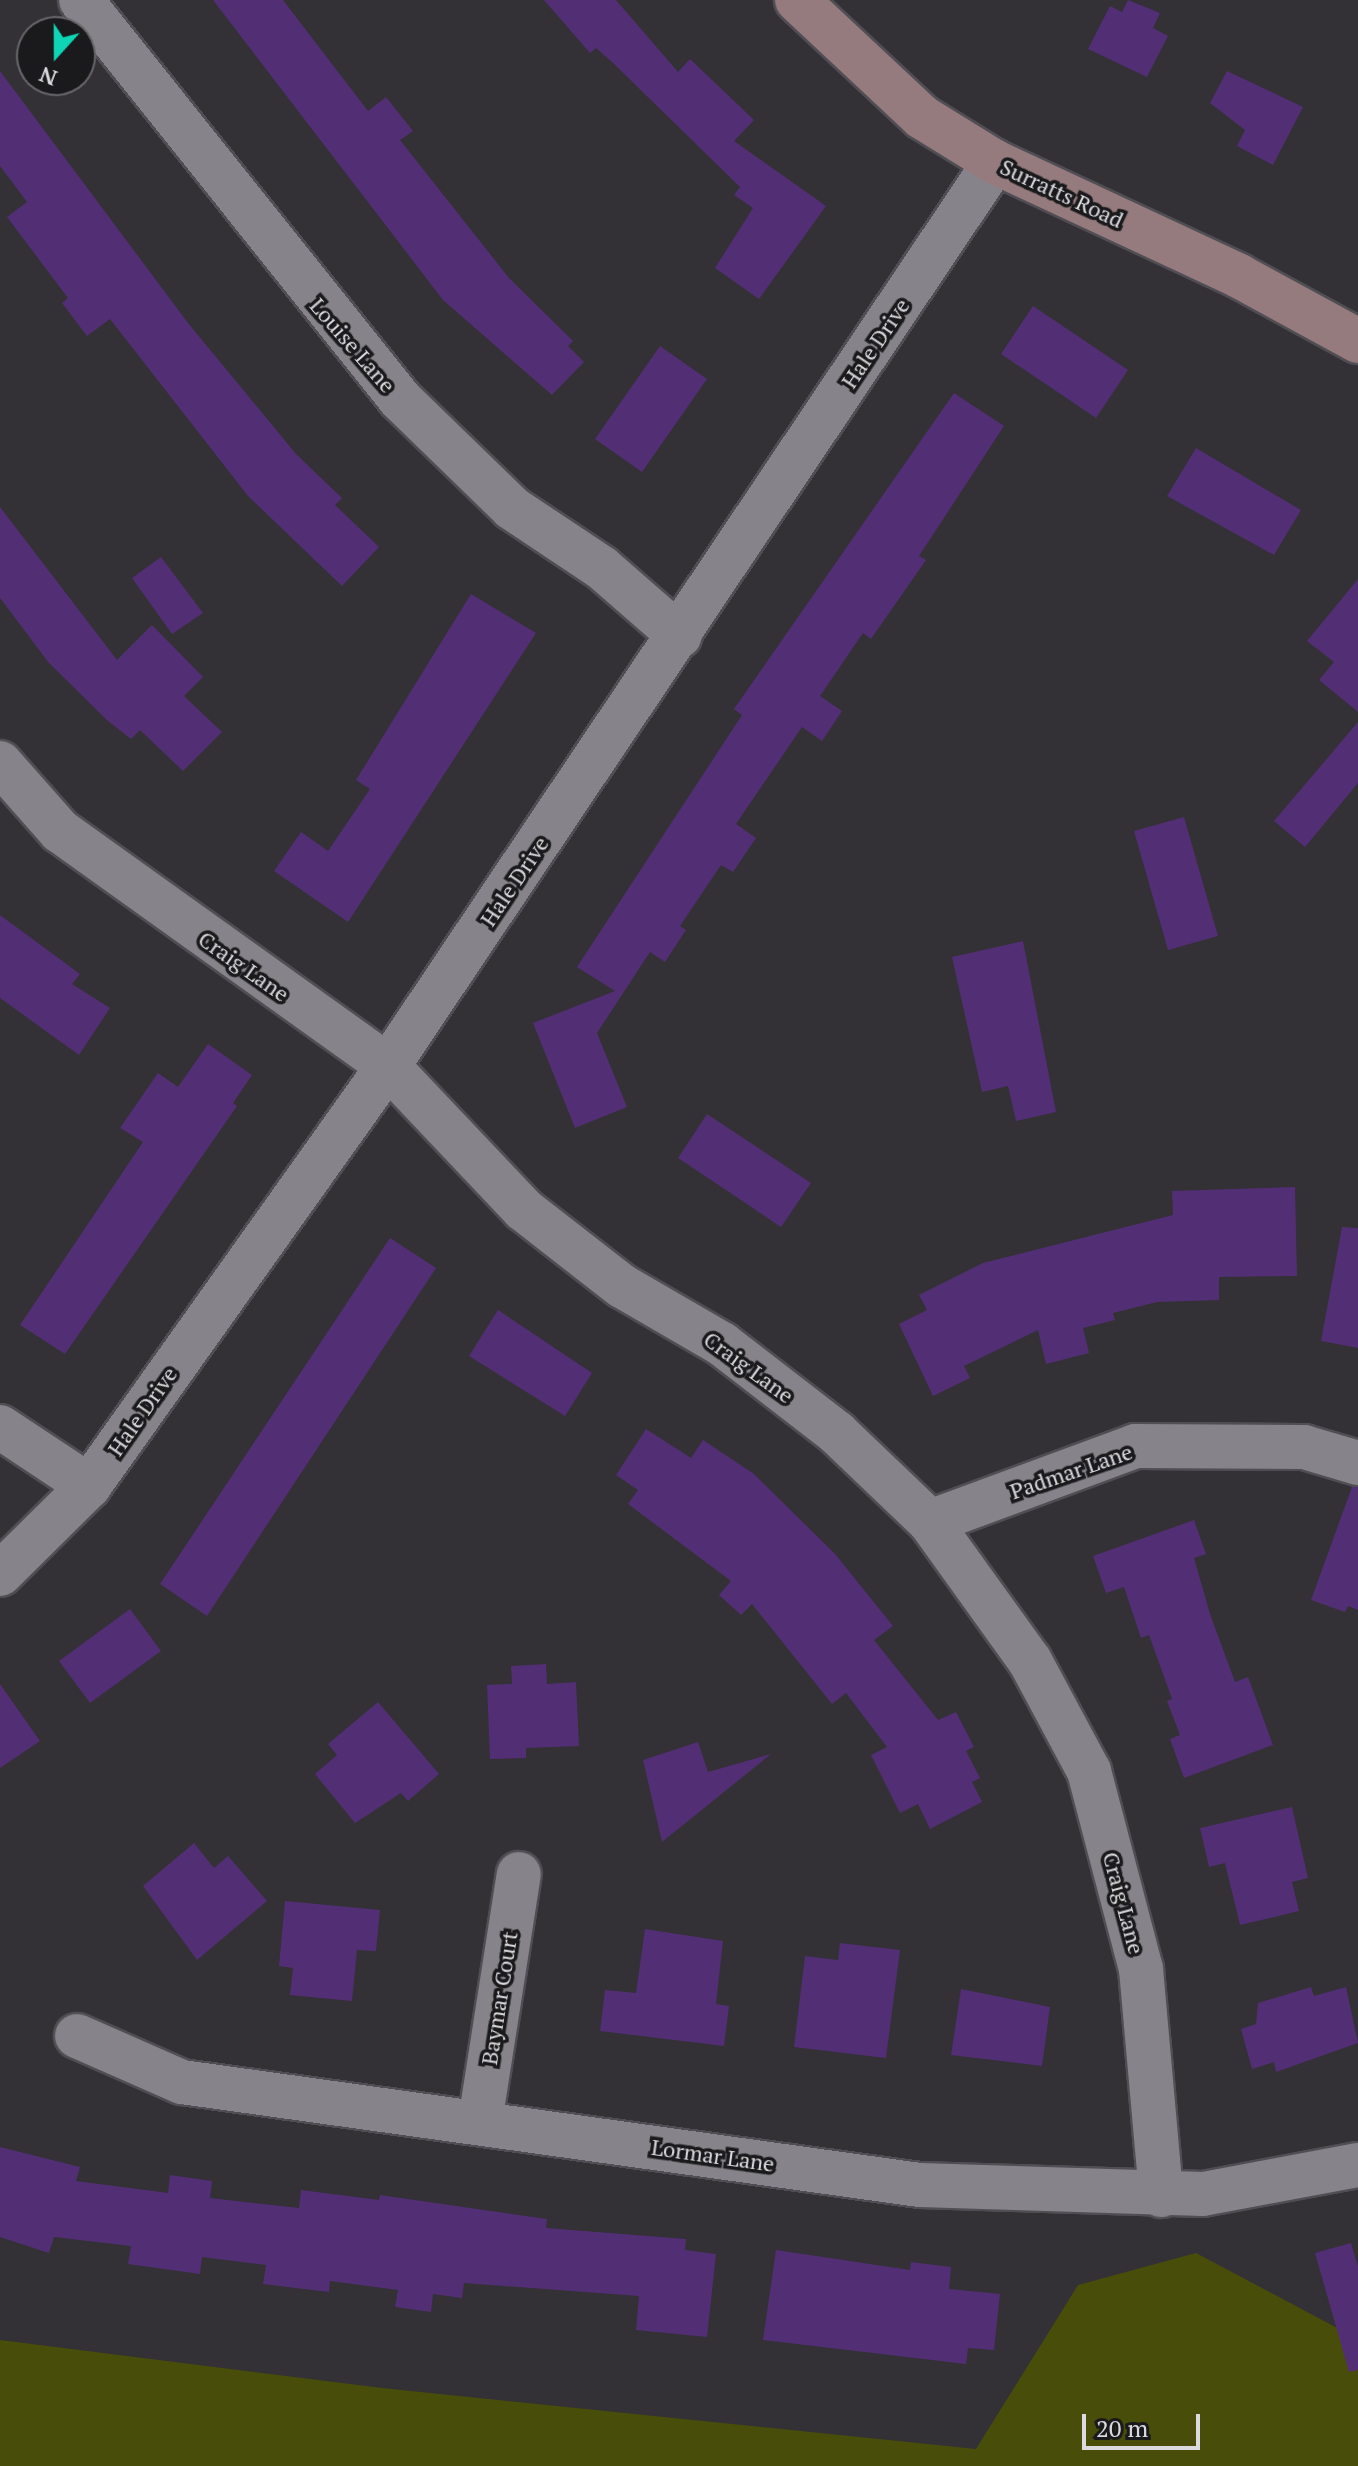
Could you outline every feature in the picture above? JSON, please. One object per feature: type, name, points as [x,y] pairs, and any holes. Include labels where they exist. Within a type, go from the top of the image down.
[{"type":"main road","name":"Surratts Road","points":[[797,0],[922,117],[995,162],[1239,276],[1358,341]]},
{"type":"street","name":"Louise Lane","points":[[81,0],[400,399],[512,508],[602,568],[680,636]]},
{"type":"street","name":"Hale Drive","points":[[0,1574],[89,1486],[388,1066],[680,636],[995,162]]},
{"type":"street","name":"Craig Lane","points":[[0,763],[60,831],[388,1066],[523,1209],[622,1286],[722,1344],[837,1433],[930,1522],[1030,1661],[1089,1771],[1141,1969],[1161,2195]]},
{"type":"street","points":[[0,1427],[89,1486]]},
{"type":"street","name":"Padmar Lane","points":[[930,1522],[1135,1446],[1304,1447],[1358,1463]]},
{"type":"street","name":"Baymar Court","points":[[480,2122],[519,1874]]},
{"type":"street","name":"Lormar Lane","points":[[77,2036],[182,2082],[920,2185],[1203,2194],[1358,2165]]},
{"type":"shaded area","points":[[1196,2253],[1358,2339],[1358,2466],[0,2466],[0,2340],[382,2388],[976,2449],[1078,2285]]},
{"type":"building","points":[[213,0],[283,0],[368,111],[386,97],[413,131],[400,140],[509,278],[573,341],[568,346],[584,362],[552,395],[443,300]]},
{"type":"building","points":[[544,0],[616,0],[678,72],[690,59],[754,120],[734,141],[826,206],[759,299],[715,268],[753,208],[734,195],[740,187],[612,62],[596,48],[590,53]]},
{"type":"building","points":[[1128,0],[1160,13],[1153,28],[1168,36],[1147,77],[1088,49],[1110,6],[1122,12]]},
{"type":"building","points":[[0,71],[188,323],[296,454],[342,498],[335,505],[379,547],[342,586],[248,496],[110,319],[87,336],[62,303],[68,298],[7,217],[27,202],[0,166]]},
{"type":"building","points":[[1227,71],[1303,107],[1273,165],[1237,146],[1245,130],[1210,103]]},
{"type":"building","points":[[1033,306],[1128,370],[1096,418],[1001,354]]},
{"type":"building","points":[[660,346],[707,379],[642,472],[595,439]]},
{"type":"building","points":[[954,393],[1004,426],[919,556],[926,560],[871,639],[863,633],[820,696],[842,711],[822,741],[802,727],[736,824],[756,838],[733,872],[721,865],[680,926],[686,930],[665,962],[650,952],[597,1033],[627,1107],[575,1128],[533,1023],[615,991],[577,967],[742,715],[734,709]]},
{"type":"building","points":[[1196,448],[1301,510],[1274,555],[1167,496]]},
{"type":"building","points":[[0,507],[117,660],[152,625],[203,677],[184,696],[222,732],[183,771],[140,730],[131,739],[108,721],[49,663],[0,598]]},
{"type":"building","points":[[161,557],[203,613],[172,634],[132,578]]},
{"type":"building","points":[[1358,579],[1358,712],[1319,680],[1334,662],[1307,641]]},
{"type":"building","points":[[471,594],[536,633],[348,922],[274,871],[301,832],[328,851],[370,789],[356,780]]},
{"type":"building","points":[[1358,722],[1358,783],[1305,847],[1274,821]]},
{"type":"building","points":[[1184,817],[1218,936],[1168,950],[1134,831]]},
{"type":"building","points":[[0,915],[80,974],[72,984],[110,1008],[79,1055],[0,998]]},
{"type":"building","points":[[1023,941],[1056,1112],[1016,1121],[1008,1086],[982,1092],[952,957]]},
{"type":"building","points":[[208,1044],[252,1075],[233,1103],[237,1106],[65,1354],[20,1325],[143,1142],[120,1128],[158,1073],[178,1087]]},
{"type":"building","points":[[707,1114],[811,1183],[781,1227],[678,1158]]},
{"type":"building","points":[[1295,1187],[1297,1276],[1219,1277],[1219,1300],[1157,1302],[1113,1313],[1115,1320],[1083,1328],[1089,1353],[1046,1364],[1038,1330],[964,1366],[970,1378],[933,1396],[899,1324],[927,1310],[919,1295],[983,1263],[1173,1215],[1172,1191]]},
{"type":"building","points":[[1342,1227],[1358,1228],[1358,1348],[1321,1341]]},
{"type":"building","points":[[390,1238],[436,1268],[207,1616],[160,1584]]},
{"type":"building","points":[[498,1310],[592,1373],[565,1416],[469,1356]]},
{"type":"building","points":[[646,1429],[691,1458],[703,1440],[754,1474],[835,1554],[893,1626],[874,1640],[938,1720],[956,1712],[974,1747],[966,1751],[980,1778],[972,1782],[982,1802],[930,1829],[918,1804],[900,1813],[871,1755],[887,1747],[846,1693],[832,1704],[752,1604],[741,1615],[719,1595],[731,1581],[628,1504],[638,1490],[616,1475]]},
{"type":"building","points":[[1352,1487],[1358,1487],[1358,1610],[1348,1606],[1345,1612],[1311,1600]]},
{"type":"building","points":[[1194,1520],[1206,1554],[1194,1558],[1210,1614],[1235,1682],[1248,1677],[1273,1745],[1184,1778],[1170,1739],[1180,1735],[1167,1701],[1172,1699],[1149,1635],[1141,1638],[1124,1587],[1106,1593],[1093,1556]]},
{"type":"building","points":[[130,1609],[161,1651],[90,1703],[59,1661]]},
{"type":"building","points":[[546,1664],[547,1684],[576,1682],[579,1746],[526,1748],[526,1758],[490,1759],[487,1685],[512,1684],[511,1666]]},
{"type":"building","points":[[0,1684],[40,1741],[0,1768]]},
{"type":"building","points":[[378,1702],[439,1774],[408,1801],[401,1793],[355,1823],[315,1774],[337,1755],[328,1744]]},
{"type":"building","points":[[698,1742],[708,1772],[771,1754],[662,1842],[643,1760]]},
{"type":"building","points":[[1292,1807],[1308,1878],[1292,1882],[1299,1911],[1240,1925],[1225,1863],[1209,1867],[1200,1828]]},
{"type":"building","points":[[194,1843],[214,1868],[228,1856],[267,1901],[197,1960],[143,1886]]},
{"type":"building","points":[[285,1901],[380,1910],[376,1951],[357,1950],[352,2001],[290,1995],[293,1968],[279,1966]]},
{"type":"building","points":[[645,1929],[723,1941],[716,2004],[729,2006],[724,2046],[600,2031],[605,1990],[636,1993]]},
{"type":"building","points":[[840,1943],[900,1950],[886,2058],[794,2047],[805,1956],[838,1960]]},
{"type":"building","points":[[1311,1987],[1314,1996],[1346,1987],[1358,2043],[1276,2072],[1274,2062],[1252,2069],[1241,2029],[1256,2024],[1258,2003]]},
{"type":"building","points":[[961,1989],[1050,2007],[1042,2066],[951,2055]]},
{"type":"building","points":[[0,2147],[80,2167],[76,2181],[168,2193],[170,2175],[212,2181],[210,2198],[299,2208],[301,2190],[379,2200],[380,2195],[547,2219],[546,2228],[686,2239],[685,2250],[716,2254],[707,2337],[636,2330],[639,2296],[464,2283],[462,2298],[433,2294],[431,2312],[395,2307],[398,2290],[330,2281],[329,2292],[263,2284],[266,2265],[202,2257],[200,2274],[128,2264],[131,2246],[54,2237],[49,2253],[0,2237]]},
{"type":"building","points":[[1351,2243],[1358,2267],[1358,2370],[1349,2372],[1315,2253]]},
{"type":"building","points":[[776,2250],[910,2270],[911,2262],[951,2267],[949,2289],[1000,2294],[994,2350],[968,2348],[966,2364],[763,2340]]}]
